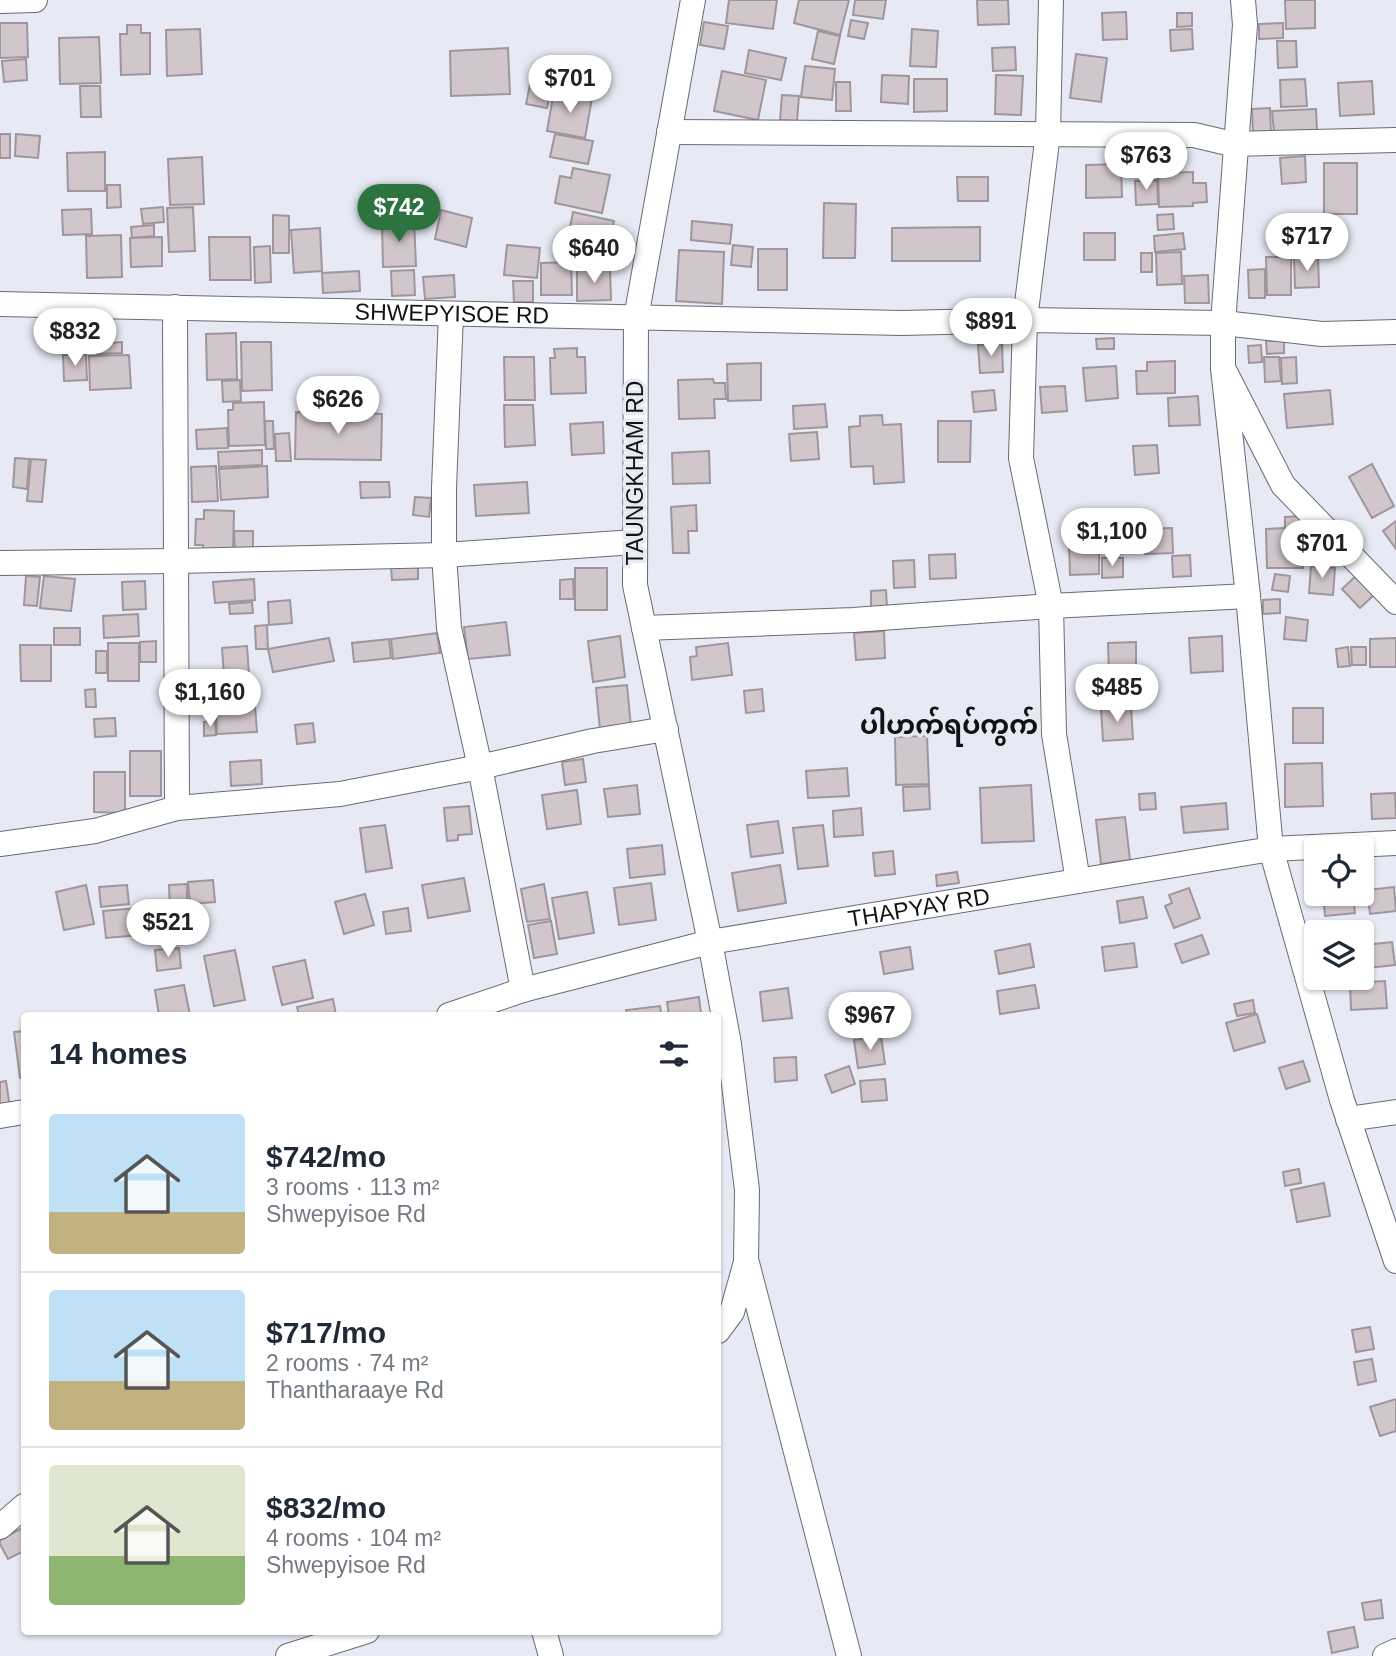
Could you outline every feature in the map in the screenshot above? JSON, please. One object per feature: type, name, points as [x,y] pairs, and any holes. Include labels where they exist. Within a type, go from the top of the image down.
[{"type":"street","points":[[0,1],[35,0]]},
{"type":"street","name":"TAUNGKHAM RD","points":[[693,0],[636,318],[635,585],[729,1044],[747,1190],[746,1262]]},
{"type":"street","points":[[1051,0],[1048,134],[1026,320],[1021,458],[1051,607],[1054,734],[1078,881]]},
{"type":"street","points":[[1244,0],[1245,25],[1223,323],[1223,368],[1272,849],[1348,1119],[1396,1261]]},
{"type":"street","points":[[668,132],[1194,135],[1232,144],[1396,140]]},
{"type":"street","name":"SHWEPYISOE RD","points":[[0,304],[902,323],[1026,320],[1223,323],[1322,334],[1396,332]]},
{"type":"street","points":[[175,307],[177,808]]},
{"type":"street","points":[[451,314],[444,488],[444,555],[449,628],[480,767],[523,990]]},
{"type":"street","points":[[1223,368],[1283,485],[1396,602]]},
{"type":"street","points":[[0,563],[444,555],[635,542]]},
{"type":"street","points":[[644,628],[853,620],[1248,596]]},
{"type":"street","points":[[0,845],[95,831],[177,808],[340,794],[480,767],[593,741],[666,729]]},
{"type":"street","name":"THAPYAY RD","points":[[458,1012],[523,990],[710,942],[1272,849],[1396,843]]},
{"type":"street","points":[[0,1116],[21,1112]]},
{"type":"street","points":[[1348,1119],[1396,1112]]},
{"type":"street","points":[[721,1327],[732,1312],[746,1262]]},
{"type":"street","points":[[746,1262],[849,1656]]},
{"type":"street","points":[[0,1527],[21,1509]]},
{"type":"street","points":[[288,1656],[311,1640],[342,1635]]},
{"type":"street","points":[[545,1635],[551,1656]]},
{"type":"street","points":[[1385,1656],[1396,1651]]},
{"type":"building","points":[[729,0],[777,0],[773,29],[726,23]]},
{"type":"building","points":[[799,0],[849,0],[840,35],[794,23]]},
{"type":"building","points":[[855,0],[886,0],[883,19],[853,15]]},
{"type":"building","points":[[977,0],[1008,0],[1009,24],[978,25]]},
{"type":"building","points":[[1285,0],[1315,0],[1315,28],[1286,29]]},
{"type":"building","points":[[1126,12],[1127,39],[1103,40],[1102,13]]},
{"type":"building","points":[[1177,13],[1192,13],[1192,26],[1177,27]]},
{"type":"building","points":[[851,20],[868,23],[864,39],[848,36]]},
{"type":"building","points":[[704,22],[728,26],[724,49],[700,45]]},
{"type":"building","points":[[0,23],[27,23],[28,57],[0,58]]},
{"type":"building","points":[[1283,23],[1283,38],[1259,39],[1259,24]]},
{"type":"building","points":[[127,25],[141,25],[141,33],[150,33],[150,74],[121,75],[120,34],[127,34]]},
{"type":"building","points":[[200,29],[202,74],[167,76],[166,30]]},
{"type":"building","points":[[912,29],[938,31],[936,67],[910,66]]},
{"type":"building","points":[[1192,29],[1193,49],[1171,51],[1170,30]]},
{"type":"building","points":[[818,31],[840,36],[834,64],[812,59]]},
{"type":"building","points":[[99,37],[101,83],[60,84],[59,38]]},
{"type":"building","points":[[1277,41],[1296,41],[1297,67],[1278,68]]},
{"type":"building","points":[[1015,47],[1016,70],[993,71],[992,48]]},
{"type":"building","points":[[508,48],[510,94],[451,96],[450,51]]},
{"type":"building","points":[[749,50],[786,58],[781,80],[745,73]]},
{"type":"building","points":[[1076,54],[1107,58],[1101,102],[1070,98]]},
{"type":"building","points":[[26,59],[27,80],[4,82],[2,61]]},
{"type":"building","points":[[805,66],[835,69],[832,100],[801,97]]},
{"type":"building","points":[[722,71],[766,80],[758,120],[714,111]]},
{"type":"building","points":[[882,75],[909,76],[908,104],[881,102]]},
{"type":"building","points":[[996,75],[1023,76],[1021,115],[995,114]]},
{"type":"building","points":[[914,79],[947,79],[947,111],[914,112]]},
{"type":"building","points":[[1305,79],[1307,106],[1281,107],[1280,80]]},
{"type":"building","points":[[531,80],[552,84],[547,108],[526,104]]},
{"type":"building","points":[[1372,81],[1374,114],[1340,116],[1338,83]]},
{"type":"building","points":[[836,82],[850,82],[851,111],[836,111]]},
{"type":"building","points":[[80,86],[100,86],[101,117],[81,117]]},
{"type":"building","points":[[554,91],[592,98],[585,138],[547,131]]},
{"type":"building","points":[[782,95],[799,96],[797,121],[780,120]]},
{"type":"building","points":[[1270,108],[1271,134],[1253,135],[1252,109]]},
{"type":"building","points":[[1316,109],[1317,130],[1274,132],[1272,111]]},
{"type":"building","points":[[0,134],[10,134],[10,158],[0,158]]},
{"type":"building","points":[[16,134],[40,136],[38,158],[15,156]]},
{"type":"building","points":[[555,134],[593,141],[588,164],[550,157]]},
{"type":"building","points":[[105,152],[105,191],[68,191],[67,153]]},
{"type":"building","points":[[1305,156],[1306,182],[1282,184],[1280,158]]},
{"type":"building","points":[[202,157],[204,204],[170,205],[168,159]]},
{"type":"building","points":[[1324,163],[1357,163],[1357,214],[1324,214]]},
{"type":"building","points":[[1121,164],[1122,197],[1086,198],[1086,165]]},
{"type":"building","points":[[573,168],[610,175],[602,213],[555,203],[560,176],[571,178]]},
{"type":"building","points":[[1193,172],[1193,183],[1206,183],[1207,202],[1193,203],[1193,206],[1159,207],[1158,173]]},
{"type":"building","points":[[957,177],[988,177],[988,201],[958,201]]},
{"type":"building","points":[[1157,180],[1158,204],[1136,205],[1135,181]]},
{"type":"building","points":[[107,185],[120,185],[121,207],[107,208]]},
{"type":"building","points":[[824,203],[856,204],[855,258],[823,258]]},
{"type":"building","points":[[163,207],[164,222],[143,224],[141,209]]},
{"type":"building","points":[[193,207],[195,251],[169,252],[167,208]]},
{"type":"building","points":[[91,209],[92,234],[63,235],[62,210]]},
{"type":"building","points":[[441,210],[472,218],[466,247],[435,239]]},
{"type":"building","points":[[573,212],[614,221],[607,250],[567,242]]},
{"type":"building","points":[[1173,214],[1174,229],[1158,230],[1157,215]]},
{"type":"building","points":[[273,215],[289,216],[289,253],[273,253]]},
{"type":"building","points":[[414,220],[416,266],[383,267],[382,225]]},
{"type":"building","points":[[692,221],[732,225],[730,244],[691,240]]},
{"type":"building","points":[[154,225],[154,236],[132,238],[131,227]]},
{"type":"building","points":[[980,227],[980,261],[892,261],[892,228]]},
{"type":"building","points":[[320,228],[322,271],[294,273],[291,230]]},
{"type":"building","points":[[1084,233],[1115,233],[1115,260],[1084,260]]},
{"type":"building","points":[[1183,233],[1185,249],[1155,252],[1154,236]]},
{"type":"building","points":[[121,235],[122,277],[87,278],[86,236]]},
{"type":"building","points":[[1278,236],[1298,236],[1298,255],[1279,255]]},
{"type":"building","points":[[162,237],[162,266],[131,267],[130,238]]},
{"type":"building","points":[[209,237],[250,237],[251,280],[210,280]]},
{"type":"building","points":[[507,245],[540,248],[537,278],[504,275]]},
{"type":"building","points":[[733,245],[753,247],[751,267],[731,265]]},
{"type":"building","points":[[270,246],[271,282],[255,283],[254,247]]},
{"type":"building","points":[[758,249],[787,249],[787,290],[758,290]]},
{"type":"building","points":[[679,250],[724,252],[722,304],[676,301]]},
{"type":"building","points":[[1181,252],[1182,284],[1157,285],[1156,253]]},
{"type":"building","points":[[1141,253],[1152,253],[1152,272],[1141,272]]},
{"type":"building","points":[[1266,257],[1291,257],[1291,295],[1267,295]]},
{"type":"building","points":[[1318,257],[1319,287],[1295,288],[1294,258]]},
{"type":"building","points":[[571,262],[572,295],[541,295],[541,263]]},
{"type":"building","points":[[610,269],[611,300],[577,301],[577,270]]},
{"type":"building","points":[[1265,269],[1265,298],[1249,298],[1248,270]]},
{"type":"building","points":[[414,270],[415,295],[392,296],[391,271]]},
{"type":"building","points":[[359,271],[360,291],[323,293],[322,273]]},
{"type":"building","points":[[454,275],[455,297],[425,299],[423,277]]},
{"type":"building","points":[[1208,275],[1209,303],[1185,303],[1184,276]]},
{"type":"building","points":[[513,281],[533,281],[533,302],[514,302]]},
{"type":"building","points":[[236,333],[237,379],[207,380],[206,334]]},
{"type":"building","points":[[1114,338],[1114,349],[1097,349],[1096,339]]},
{"type":"building","points":[[1284,340],[1284,353],[1267,354],[1266,341]]},
{"type":"building","points":[[122,342],[122,353],[97,354],[97,344]]},
{"type":"building","points":[[241,342],[271,342],[272,390],[242,391]]},
{"type":"building","points":[[1002,344],[1003,372],[980,373],[978,345]]},
{"type":"building","points":[[1261,345],[1262,362],[1249,363],[1248,346]]},
{"type":"building","points":[[577,348],[577,357],[585,357],[586,393],[551,394],[550,358],[555,358],[554,349]]},
{"type":"building","points":[[86,354],[87,380],[64,381],[63,355]]},
{"type":"building","points":[[129,355],[131,388],[90,390],[89,356]]},
{"type":"building","points":[[504,357],[534,357],[535,400],[505,400]]},
{"type":"building","points":[[1264,357],[1279,357],[1281,381],[1265,382]]},
{"type":"building","points":[[1296,357],[1297,383],[1282,384],[1281,358]]},
{"type":"building","points":[[1175,361],[1175,393],[1137,394],[1136,371],[1147,371],[1147,362]]},
{"type":"building","points":[[761,363],[761,400],[728,401],[727,364]]},
{"type":"building","points":[[1116,366],[1118,398],[1086,401],[1083,368]]},
{"type":"building","points":[[713,379],[714,383],[725,383],[726,399],[714,399],[715,418],[679,419],[678,380]]},
{"type":"building","points":[[240,380],[241,401],[223,402],[222,381]]},
{"type":"building","points":[[1065,386],[1067,411],[1042,413],[1040,387]]},
{"type":"building","points":[[994,390],[996,410],[974,412],[972,392]]},
{"type":"building","points":[[1330,390],[1333,424],[1287,428],[1284,394]]},
{"type":"building","points":[[1198,396],[1200,425],[1169,426],[1168,398]]},
{"type":"building","points":[[264,402],[265,445],[229,446],[228,410],[233,410],[233,403]]},
{"type":"building","points":[[825,404],[827,427],[794,429],[793,406]]},
{"type":"building","points":[[504,405],[533,405],[535,445],[505,447]]},
{"type":"building","points":[[296,412],[382,414],[381,460],[295,459]]},
{"type":"building","points":[[882,415],[883,425],[901,424],[904,482],[874,484],[873,466],[851,467],[849,427],[860,426],[860,416]]},
{"type":"building","points":[[265,421],[273,421],[274,449],[266,449]]},
{"type":"building","points":[[938,421],[971,421],[970,462],[938,462]]},
{"type":"building","points":[[603,422],[604,453],[572,455],[570,424]]},
{"type":"building","points":[[227,428],[228,448],[197,449],[196,430]]},
{"type":"building","points":[[817,432],[819,459],[791,461],[789,434]]},
{"type":"building","points":[[289,433],[291,461],[276,461],[275,434]]},
{"type":"building","points":[[1157,445],[1159,473],[1135,475],[1133,446]]},
{"type":"building","points":[[262,450],[262,465],[219,467],[218,452]]},
{"type":"building","points":[[709,451],[710,483],[673,484],[672,453]]},
{"type":"building","points":[[15,458],[29,459],[27,489],[13,487]]},
{"type":"building","points":[[31,459],[46,460],[42,502],[27,501]]},
{"type":"building","points":[[1372,464],[1394,506],[1372,518],[1349,477]]},
{"type":"building","points":[[216,466],[218,501],[192,502],[191,467]]},
{"type":"building","points":[[267,466],[268,497],[221,500],[219,469]]},
{"type":"building","points":[[360,482],[389,482],[390,497],[361,498]]},
{"type":"building","points":[[527,482],[529,513],[476,516],[474,485]]},
{"type":"building","points":[[415,497],[431,498],[429,517],[413,515]]},
{"type":"building","points":[[696,505],[697,531],[688,531],[689,553],[673,553],[671,507]]},
{"type":"building","points":[[204,510],[234,511],[233,553],[203,552],[203,545],[195,545],[196,519],[204,519]]},
{"type":"building","points":[[1302,516],[1303,568],[1267,568],[1266,529],[1285,528],[1285,517]]},
{"type":"building","points":[[1396,521],[1396,549],[1383,531]]},
{"type":"building","points":[[1172,528],[1173,553],[1145,554],[1144,529]]},
{"type":"building","points":[[234,531],[253,531],[253,553],[235,553]]},
{"type":"building","points":[[1069,543],[1099,543],[1099,574],[1070,575]]},
{"type":"building","points":[[955,554],[956,578],[930,579],[929,555]]},
{"type":"building","points":[[1190,555],[1191,576],[1173,577],[1172,556]]},
{"type":"building","points":[[1102,558],[1123,558],[1123,577],[1102,578]]},
{"type":"building","points":[[914,560],[915,587],[894,588],[893,561]]},
{"type":"building","points":[[418,565],[418,579],[392,580],[391,567]]},
{"type":"building","points":[[1311,566],[1335,568],[1333,595],[1309,593]]},
{"type":"building","points":[[575,568],[607,568],[607,610],[575,610]]},
{"type":"building","points":[[1275,574],[1290,576],[1288,592],[1272,590]]},
{"type":"building","points":[[1358,574],[1376,593],[1360,608],[1342,589]]},
{"type":"building","points":[[26,576],[40,577],[37,606],[24,605]]},
{"type":"building","points":[[44,576],[75,579],[71,611],[40,608]]},
{"type":"building","points":[[254,579],[255,600],[215,603],[213,582]]},
{"type":"building","points":[[573,579],[574,599],[560,599],[560,580]]},
{"type":"building","points":[[145,581],[146,609],[123,610],[122,582]]},
{"type":"building","points":[[886,590],[887,607],[871,608],[871,591]]},
{"type":"building","points":[[1280,599],[1280,613],[1263,614],[1263,600]]},
{"type":"building","points":[[290,600],[292,623],[269,625],[268,602]]},
{"type":"building","points":[[252,602],[253,613],[230,614],[229,604]]},
{"type":"building","points":[[138,614],[139,636],[104,638],[103,616]]},
{"type":"building","points":[[1286,617],[1308,620],[1306,641],[1284,639]]},
{"type":"building","points":[[506,622],[510,655],[468,659],[464,627]]},
{"type":"building","points":[[267,625],[268,649],[256,649],[255,626]]},
{"type":"building","points":[[54,628],[80,628],[80,645],[54,645]]},
{"type":"building","points":[[884,631],[885,658],[856,660],[854,633]]},
{"type":"building","points":[[437,633],[440,653],[393,659],[391,639]]},
{"type":"building","points":[[620,636],[625,677],[593,682],[588,641]]},
{"type":"building","points":[[1222,636],[1223,671],[1191,673],[1189,638]]},
{"type":"building","points":[[329,638],[334,661],[273,672],[268,649]]},
{"type":"building","points":[[1396,638],[1396,667],[1370,667],[1370,639]]},
{"type":"building","points":[[389,639],[391,658],[354,662],[352,643]]},
{"type":"building","points":[[156,641],[156,662],[140,662],[140,642]]},
{"type":"building","points":[[1136,642],[1136,672],[1109,673],[1108,643]]},
{"type":"building","points":[[108,643],[139,643],[139,681],[108,681]]},
{"type":"building","points":[[728,643],[732,675],[692,680],[690,657],[697,656],[696,647]]},
{"type":"building","points":[[20,645],[51,645],[51,681],[21,681]]},
{"type":"building","points":[[247,646],[250,689],[225,690],[222,648]]},
{"type":"building","points":[[1348,647],[1350,666],[1338,667],[1336,649]]},
{"type":"building","points":[[1351,647],[1366,647],[1366,665],[1352,665]]},
{"type":"building","points":[[96,651],[107,651],[107,673],[96,673]]},
{"type":"building","points":[[1086,671],[1106,671],[1106,689],[1085,689]]},
{"type":"building","points":[[627,685],[631,727],[600,730],[596,688]]},
{"type":"building","points":[[95,689],[96,707],[86,707],[85,690]]},
{"type":"building","points":[[762,689],[764,711],[746,713],[744,691]]},
{"type":"building","points":[[249,692],[250,704],[225,706],[224,694]]},
{"type":"building","points":[[255,706],[257,732],[217,734],[216,708]]},
{"type":"building","points":[[1131,707],[1133,739],[1103,741],[1101,709]]},
{"type":"building","points":[[1293,708],[1323,708],[1323,743],[1293,743]]},
{"type":"building","points":[[115,718],[116,736],[95,737],[94,719]]},
{"type":"building","points":[[215,721],[216,735],[204,736],[204,722]]},
{"type":"building","points":[[313,723],[315,742],[297,744],[295,725]]},
{"type":"building","points":[[927,736],[929,784],[896,785],[895,737]]},
{"type":"building","points":[[130,751],[161,751],[161,796],[130,796]]},
{"type":"building","points":[[583,759],[586,782],[565,785],[562,762]]},
{"type":"building","points":[[261,760],[262,784],[231,786],[230,762]]},
{"type":"building","points":[[1322,763],[1323,806],[1285,807],[1285,764]]},
{"type":"building","points":[[847,768],[849,796],[808,798],[806,771]]},
{"type":"building","points":[[94,772],[125,772],[125,813],[94,812]]},
{"type":"building","points":[[637,785],[640,814],[608,817],[604,789]]},
{"type":"building","points":[[1031,785],[1034,841],[982,843],[980,788]]},
{"type":"building","points":[[929,786],[930,809],[904,811],[903,787]]},
{"type":"building","points":[[577,790],[581,824],[547,829],[542,795]]},
{"type":"building","points":[[1155,793],[1156,809],[1140,810],[1139,794]]},
{"type":"building","points":[[1395,793],[1396,818],[1372,819],[1371,794]]},
{"type":"building","points":[[1226,803],[1228,829],[1184,833],[1181,807]]},
{"type":"building","points":[[469,806],[472,834],[458,835],[458,840],[447,841],[444,808]]},
{"type":"building","points":[[861,808],[863,835],[834,837],[833,811]]},
{"type":"building","points":[[1125,817],[1130,860],[1101,864],[1096,820]]},
{"type":"building","points":[[778,821],[783,853],[751,857],[747,825]]},
{"type":"building","points":[[385,825],[392,868],[366,872],[360,828]]},
{"type":"building","points":[[823,825],[828,866],[798,869],[793,828]]},
{"type":"building","points":[[662,845],[665,874],[630,878],[627,849]]},
{"type":"building","points":[[893,851],[895,874],[875,876],[873,853]]},
{"type":"building","points":[[780,865],[786,903],[738,911],[732,873]]},
{"type":"building","points":[[957,872],[959,883],[937,886],[936,875]]},
{"type":"building","points":[[464,878],[470,911],[428,918],[422,885]]},
{"type":"building","points":[[213,880],[215,902],[190,904],[188,882]]},
{"type":"building","points":[[651,883],[656,920],[619,925],[614,888]]},
{"type":"building","points":[[187,884],[187,909],[170,910],[169,885]]},
{"type":"building","points":[[544,884],[550,919],[527,922],[521,889]]},
{"type":"building","points":[[86,885],[94,924],[64,930],[56,892]]},
{"type":"building","points":[[127,885],[129,904],[101,907],[99,887]]},
{"type":"building","points":[[1394,887],[1396,911],[1370,914],[1369,906],[1374,906],[1374,889]]},
{"type":"building","points":[[1189,888],[1200,918],[1174,928],[1165,906],[1172,903],[1169,895]]},
{"type":"building","points":[[587,892],[594,933],[559,939],[552,898]]},
{"type":"building","points":[[365,894],[374,925],[344,934],[335,902]]},
{"type":"building","points":[[1143,897],[1147,918],[1120,923],[1117,901]]},
{"type":"building","points":[[1324,906],[1354,906],[1355,913],[1325,916]]},
{"type":"building","points":[[138,908],[140,935],[106,938],[103,911]]},
{"type":"building","points":[[408,908],[411,931],[386,934],[383,912]]},
{"type":"building","points":[[551,921],[557,954],[534,958],[528,925]]},
{"type":"building","points":[[1202,935],[1209,954],[1182,963],[1175,944]]},
{"type":"building","points":[[1392,942],[1395,965],[1374,967],[1374,944]]},
{"type":"building","points":[[1134,943],[1137,967],[1105,971],[1102,947]]},
{"type":"building","points":[[1030,944],[1034,967],[999,974],[995,951]]},
{"type":"building","points":[[910,947],[913,969],[884,974],[880,952]]},
{"type":"building","points":[[179,948],[181,968],[157,971],[155,950]]},
{"type":"building","points":[[235,950],[245,1000],[214,1006],[204,956]]},
{"type":"building","points":[[305,960],[313,998],[282,1005],[273,967]]},
{"type":"building","points":[[1385,981],[1387,1008],[1351,1010],[1350,990],[1374,990],[1374,982]]},
{"type":"building","points":[[184,985],[189,1012],[159,1012],[155,990]]},
{"type":"building","points":[[1035,985],[1039,1008],[1000,1014],[997,991]]},
{"type":"building","points":[[788,988],[792,1018],[763,1021],[760,992]]},
{"type":"building","points":[[699,997],[701,1012],[669,1012],[667,1002]]},
{"type":"building","points":[[333,999],[335,1012],[298,1012],[297,1007]]},
{"type":"building","points":[[1253,1000],[1255,1013],[1237,1016],[1234,1004]]},
{"type":"building","points":[[660,1006],[661,1012],[626,1012]]},
{"type":"building","points":[[1257,1014],[1265,1042],[1234,1051],[1226,1023]]},
{"type":"building","points":[[21,1031],[20,1078],[14,1032]]},
{"type":"building","points":[[881,1036],[885,1064],[858,1068],[854,1040]]},
{"type":"building","points":[[796,1057],[797,1080],[775,1082],[774,1058]]},
{"type":"building","points":[[1303,1061],[1310,1081],[1286,1089],[1279,1068]]},
{"type":"building","points":[[849,1066],[855,1084],[832,1093],[825,1075]]},
{"type":"building","points":[[885,1079],[887,1100],[862,1102],[860,1081]]},
{"type":"building","points":[[6,1081],[10,1108],[0,1109],[0,1082]]},
{"type":"building","points":[[1299,1169],[1301,1183],[1285,1186],[1283,1172]]},
{"type":"building","points":[[1324,1183],[1330,1216],[1297,1222],[1291,1190]]},
{"type":"building","points":[[1370,1327],[1374,1349],[1356,1352],[1352,1330]]},
{"type":"building","points":[[1372,1359],[1376,1381],[1358,1385],[1354,1362]]},
{"type":"building","points":[[1396,1399],[1396,1431],[1380,1436],[1370,1407]]},
{"type":"building","points":[[21,1529],[21,1552],[8,1559],[0,1540]]},
{"type":"building","points":[[1381,1600],[1383,1618],[1365,1620],[1362,1603]]},
{"type":"building","points":[[1354,1627],[1358,1647],[1332,1653],[1328,1632]]},
{"type":"district","name":"ပါဟက်ရပ်ကွက်","points":[[949,725]]}]
